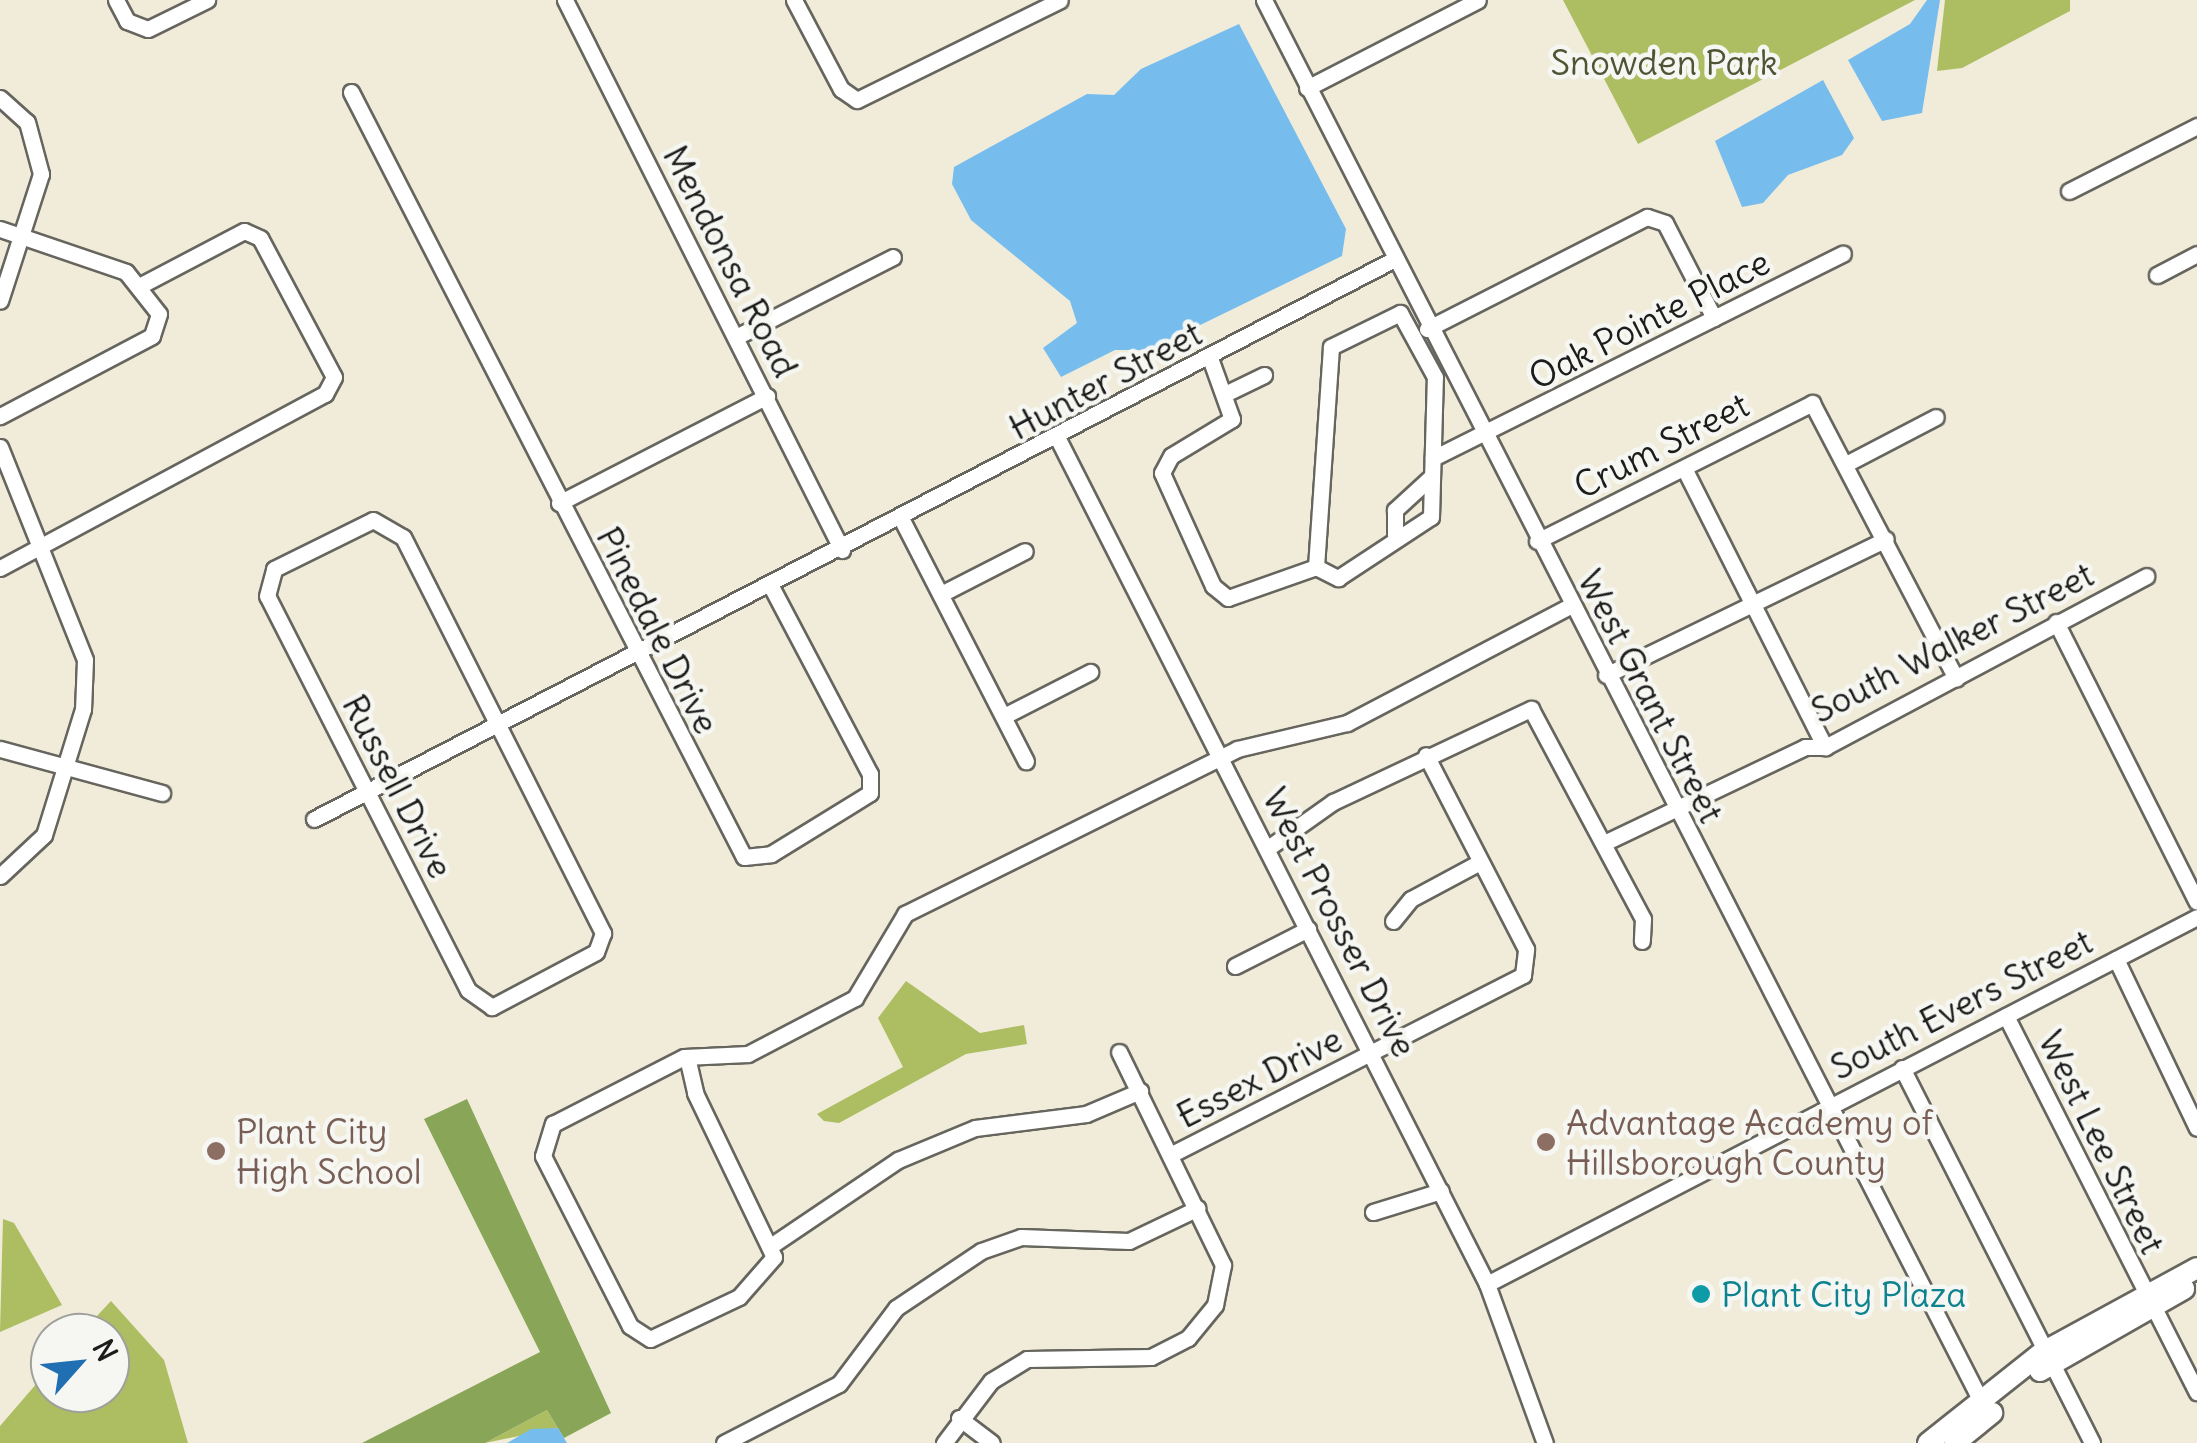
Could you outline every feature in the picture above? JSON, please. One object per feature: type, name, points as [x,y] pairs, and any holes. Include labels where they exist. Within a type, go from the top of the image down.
[{"type":"main road","points":[[1945,1443],[2046,1358],[2148,1301],[2197,1268]]},
{"type":"main road","points":[[2148,1301],[2197,1282]]},
{"type":"main road","points":[[1928,1443],[1986,1411]]},
{"type":"main road","points":[[1955,1443],[1986,1411]]},
{"type":"street","points":[[116,0],[127,20],[148,29],[207,0]]},
{"type":"street","name":"Mendonsa Road","points":[[564,0],[842,550]]},
{"type":"street","points":[[794,0],[841,89],[857,100],[1060,0]]},
{"type":"street","name":"West Grant Street","points":[[1264,0],[1427,329],[1986,1411]]},
{"type":"street","points":[[1308,88],[1478,0]]},
{"type":"street","name":"Pinedale Drive","points":[[352,92],[730,837],[744,857],[772,854],[870,792],[870,774],[771,586]]},
{"type":"street","points":[[0,98],[39,149],[22,237],[0,302]]},
{"type":"street","points":[[2068,190],[2197,126]]},
{"type":"street","points":[[1427,329],[1647,217],[1665,223],[1714,318]]},
{"type":"street","points":[[0,229],[143,284],[159,314],[152,336],[0,416]]},
{"type":"street","points":[[0,568],[324,394],[334,377],[260,238],[244,231],[143,284]]},
{"type":"street","name":"Oak Pointe Place","points":[[1433,458],[1483,438],[1842,254]]},
{"type":"street","points":[[2157,275],[2197,254]]},
{"type":"street","points":[[736,337],[893,256]]},
{"type":"street","name":"Hunter Street","points":[[637,654],[903,522],[1394,260]]},
{"type":"street","points":[[1210,358],[1229,392],[1228,427],[1171,456],[1162,474],[1213,586],[1238,597],[1316,567],[1338,578],[1395,536],[1431,517],[1435,378],[1403,315],[1332,345],[1316,567]]},
{"type":"street","points":[[1229,392],[1264,375]]},
{"type":"street","points":[[559,502],[767,396]]},
{"type":"street","name":"Crum Street","points":[[1537,542],[1812,403],[1848,464]]},
{"type":"street","points":[[1936,418],[1848,464],[1956,679]]},
{"type":"street","name":"West Prosser Drive","points":[[1058,439],[1487,1284],[1545,1443]]},
{"type":"street","points":[[0,447],[44,546],[85,660],[83,709],[44,835],[0,876]]},
{"type":"street","points":[[1684,468],[1825,747]]},
{"type":"street","points":[[1395,536],[1395,510],[1432,477]]},
{"type":"street","name":"Russell Drive","points":[[374,520],[389,524],[500,725],[603,933],[596,952],[492,1007],[468,990],[268,596],[274,569],[374,520]]},
{"type":"street","points":[[903,522],[1026,761]]},
{"type":"street","points":[[1606,675],[1886,539]]},
{"type":"street","points":[[941,594],[1025,550]]},
{"type":"street","name":"South Walker Street","points":[[1604,843],[1674,806],[1825,747],[2146,576]]},
{"type":"street","points":[[687,1057],[695,1093],[772,1245],[770,1267],[739,1297],[661,1336],[638,1335],[543,1156],[553,1124],[687,1057],[748,1054],[856,998],[905,914],[1222,756],[1348,723],[1570,606]]},
{"type":"street","points":[[2056,622],[2197,902]]},
{"type":"street","points":[[314,819],[637,654]]},
{"type":"street","points":[[1004,716],[1090,672]]},
{"type":"street","points":[[1268,848],[1426,755],[1531,710],[1643,919],[1642,941]]},
{"type":"street","points":[[0,749],[66,762],[162,793]]},
{"type":"street","points":[[1393,921],[1411,899],[1480,862],[1426,755]]},
{"type":"street","name":"Essex Drive","points":[[1172,1154],[1523,975],[1526,948],[1480,862]]},
{"type":"street","name":"South Evers Street","points":[[1487,1284],[2197,917]]},
{"type":"street","points":[[1234,966],[1308,929]]},
{"type":"street","points":[[2116,958],[2197,1128]]},
{"type":"street","name":"West Lee Street","points":[[2006,1016],[2197,1392]]},
{"type":"street","points":[[944,1443],[958,1418],[1027,1358],[1151,1357],[1188,1338],[1223,1284],[1198,1208],[1119,1052]]},
{"type":"street","points":[[1902,1068],[2092,1443]]},
{"type":"street","points":[[772,1245],[898,1160],[976,1128],[1086,1114],[1140,1092]]},
{"type":"street","points":[[1373,1212],[1441,1191]]},
{"type":"street","points":[[724,1443],[839,1384],[896,1308],[982,1251],[1021,1237],[1129,1241],[1198,1208]]},
{"type":"street","points":[[958,1418],[992,1443]]},
{"type":"green space","name":"Snowden Park","points":[[1563,0],[1915,0],[1638,144]]},
{"type":"green space","points":[[1945,0],[2070,0],[2070,11],[1962,68],[1937,71]]},
{"type":"green space","points":[[906,981],[980,1033],[1024,1025],[1027,1044],[966,1054],[839,1123],[824,1121],[817,1114],[903,1067],[878,1018]]},
{"type":"green space","points":[[467,1099],[611,1413],[564,1438],[547,1410],[485,1443],[362,1443],[540,1352],[424,1119]]},
{"type":"green space","points":[[3,1219],[14,1223],[62,1305],[44,1313],[30,1313],[30,1319],[0,1332]]},
{"type":"green space","points":[[111,1301],[122,1313],[100,1313]]},
{"type":"green space","points":[[130,1322],[164,1360],[188,1443],[0,1443],[0,1426],[30,1391],[30,1413],[130,1413]]},
{"type":"green space","points":[[547,1410],[558,1428],[485,1443]]},
{"type":"water","points":[[1927,0],[1940,0],[1922,113],[1882,121],[1848,60],[1910,24]]},
{"type":"water","points":[[1239,24],[1346,229],[1342,256],[1149,350],[1115,350],[1061,377],[1043,348],[1077,323],[1070,301],[971,220],[952,184],[954,167],[1087,94],[1114,95],[1141,69]]},
{"type":"water","points":[[1823,80],[1854,138],[1842,155],[1788,175],[1763,203],[1742,207],[1715,141]]},
{"type":"water","points":[[558,1428],[567,1443],[507,1443],[531,1429]]},
{"type":"place","name":"Advantage Academy of Hillsborough County","points":[[1546,1142]]},
{"type":"place","name":"Plant City High School","points":[[216,1151]]},
{"type":"place","name":"Plant City Plaza","points":[[1701,1294]]}]
